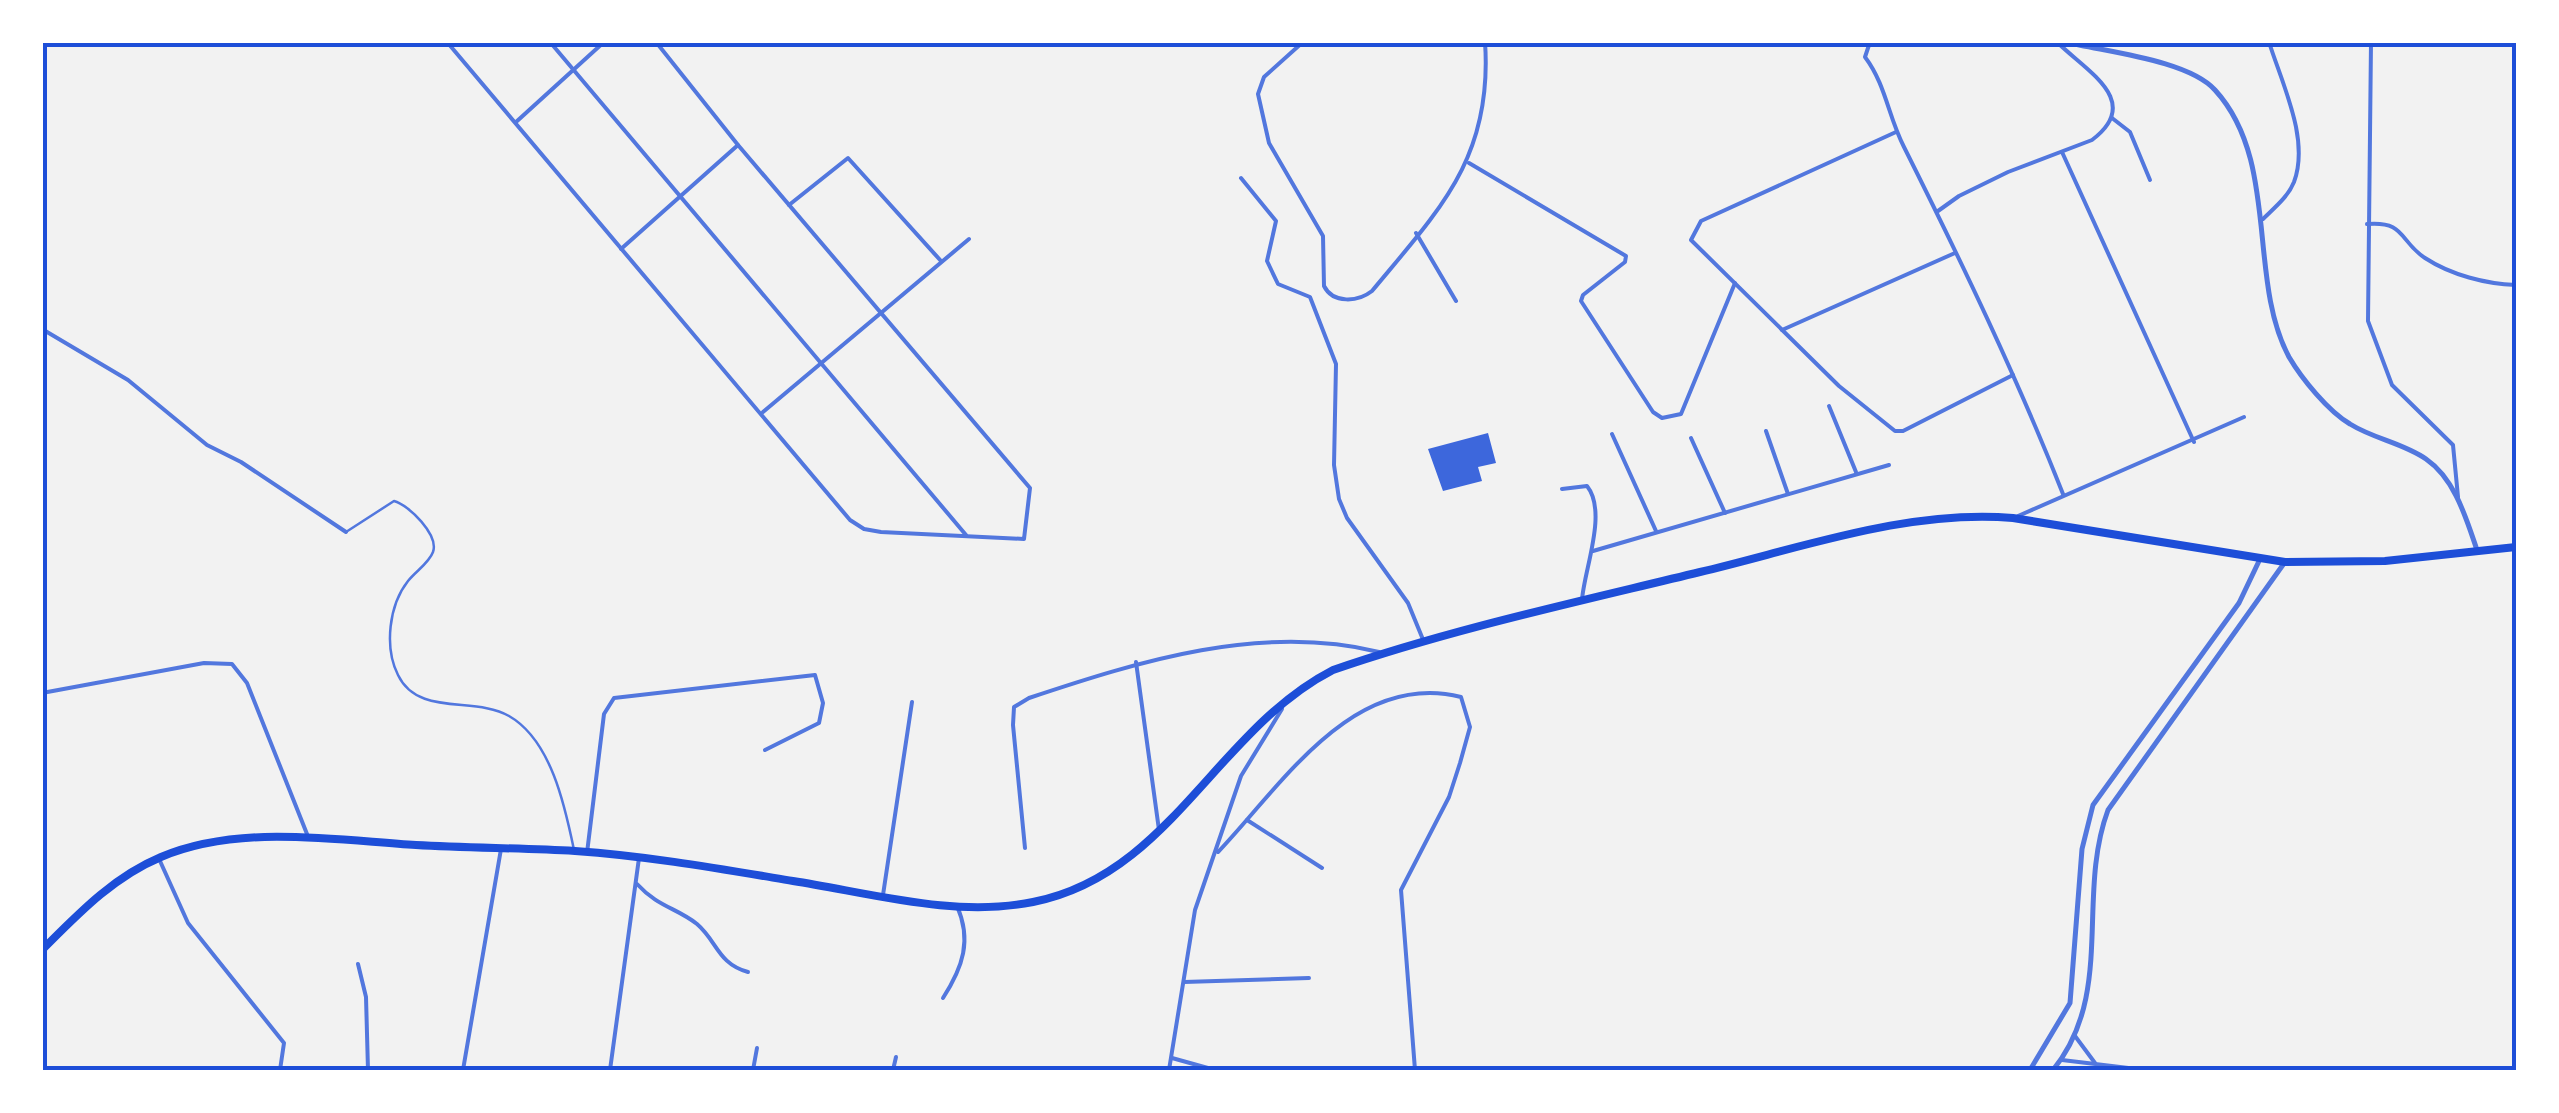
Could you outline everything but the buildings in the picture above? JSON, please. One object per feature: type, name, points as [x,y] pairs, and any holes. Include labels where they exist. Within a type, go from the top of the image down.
[{"type":"highway","points":[[42,950],[90,902],[159,858],[220,841],[309,839],[587,852],[957,906],[1005,906],[1064,894],[1096,882],[1160,835],[1249,731],[1306,684],[1333,670],[1582,600],[1913,524],[1984,516],[2014,518],[2285,562],[2385,561],[2516,546]]},
{"type":"street","points":[[447,42],[763,412],[850,520],[864,529],[1024,540],[1032,495],[738,146],[656,42]]},
{"type":"street","points":[[550,42],[968,536]]},
{"type":"street","points":[[516,122],[604,42]]},
{"type":"street","points":[[1303,42],[1264,77],[1258,94],[1269,142],[1323,236],[1328,294],[1344,300],[1364,297],[1469,163],[1483,102],[1485,42]]},
{"type":"street","points":[[1870,42],[1865,57],[1882,79],[1896,132],[1938,212],[2063,494]]},
{"type":"street","points":[[1938,212],[1959,196],[2092,140],[2108,128],[2112,97],[2106,86],[2057,42]]},
{"type":"street","points":[[2066,42],[2181,70],[2212,86],[2238,124],[2263,219],[2272,313],[2290,358],[2350,424],[2428,460],[2458,497]]},
{"type":"street","points":[[2263,219],[2288,194],[2299,160],[2295,127],[2269,42]]},
{"type":"street","points":[[2370,42],[2368,322],[2375,349],[2392,384],[2453,445],[2458,497],[2478,552]]},
{"type":"street","points":[[2112,118],[2130,132],[2150,180]]},
{"type":"street","points":[[1896,132],[1702,222],[1693,230],[1691,240],[1868,412],[1894,431],[1903,431],[2012,375]]},
{"type":"street","points":[[620,249],[738,146]]},
{"type":"street","points":[[2062,152],[2194,442]]},
{"type":"street","points":[[788,205],[848,158],[941,261]]},
{"type":"street","points":[[1469,163],[1626,256],[1625,262],[1582,295],[1581,301],[1652,412],[1662,418],[1681,414],[1734,283]]},
{"type":"street","points":[[1241,178],[1276,221],[1267,261],[1278,284],[1310,297],[1334,355],[1334,466],[1338,498],[1408,603],[1424,642]]},
{"type":"street","points":[[2367,224],[2388,223],[2398,228],[2424,257],[2448,269],[2493,284],[2516,285]]},
{"type":"street","points":[[1416,233],[1456,301]]},
{"type":"street","points":[[763,412],[969,240]]},
{"type":"street","points":[[1782,330],[1955,253]]},
{"type":"street","points":[[42,328],[128,380],[208,445],[241,462],[346,532]]},
{"type":"street","points":[[1830,406],[1856,472]]},
{"type":"street","points":[[2014,518],[2244,418]]},
{"type":"street","points":[[1766,431],[1788,494]]},
{"type":"street","points":[[1612,434],[1656,531]]},
{"type":"street","points":[[1692,438],[1725,513]]},
{"type":"street","points":[[1593,550],[1888,465]]},
{"type":"street","points":[[1562,488],[1591,488],[1593,550],[1582,600]]},
{"type":"street","points":[[2030,1070],[2070,1004],[2082,849],[2093,806],[2238,604],[2260,559]]},
{"type":"street","points":[[2053,1070],[2075,1036],[2092,971],[2091,885],[2097,838],[2108,810],[2285,562]]},
{"type":"street","points":[[1025,848],[1014,707],[1029,698],[1136,662],[1233,646],[1326,643],[1383,653]]},
{"type":"street","points":[[1136,662],[1160,835]]},
{"type":"street","points":[[42,693],[204,663],[232,664],[247,683],[309,839]]},
{"type":"street","points":[[587,852],[604,714],[614,698],[815,675],[823,704],[820,723],[764,750]]},
{"type":"street","points":[[1218,852],[1344,720],[1392,701],[1431,693],[1461,697],[1470,727],[1450,797],[1401,890],[1414,1070]]},
{"type":"street","points":[[1169,1070],[1195,910],[1241,776],[1260,738],[1288,701]]},
{"type":"street","points":[[883,895],[912,702]]},
{"type":"street","points":[[1247,820],[1322,868]]},
{"type":"street","points":[[463,1070],[501,850]]},
{"type":"street","points":[[159,858],[188,923],[284,1043],[280,1070]]},
{"type":"street","points":[[610,1070],[639,858]]},
{"type":"street","points":[[636,883],[668,911],[694,922],[726,963],[748,972]]},
{"type":"street","points":[[943,998],[957,977],[968,931],[957,906]]},
{"type":"street","points":[[358,964],[366,997],[368,1070]]},
{"type":"street","points":[[1184,982],[1309,978]]},
{"type":"street","points":[[2075,1036],[2095,1063]]},
{"type":"street","points":[[753,1070],[756,1048]]},
{"type":"street","points":[[893,1070],[896,1057]]},
{"type":"street","points":[[1172,1058],[1216,1070]]},
{"type":"street","points":[[2062,1060],[2145,1070]]},
{"type":"lane","points":[[346,532],[394,501],[404,504],[431,535],[435,546],[432,556],[398,596],[392,614],[391,638],[399,678],[426,700],[481,706],[506,714],[524,726],[556,784],[574,851]]}]
